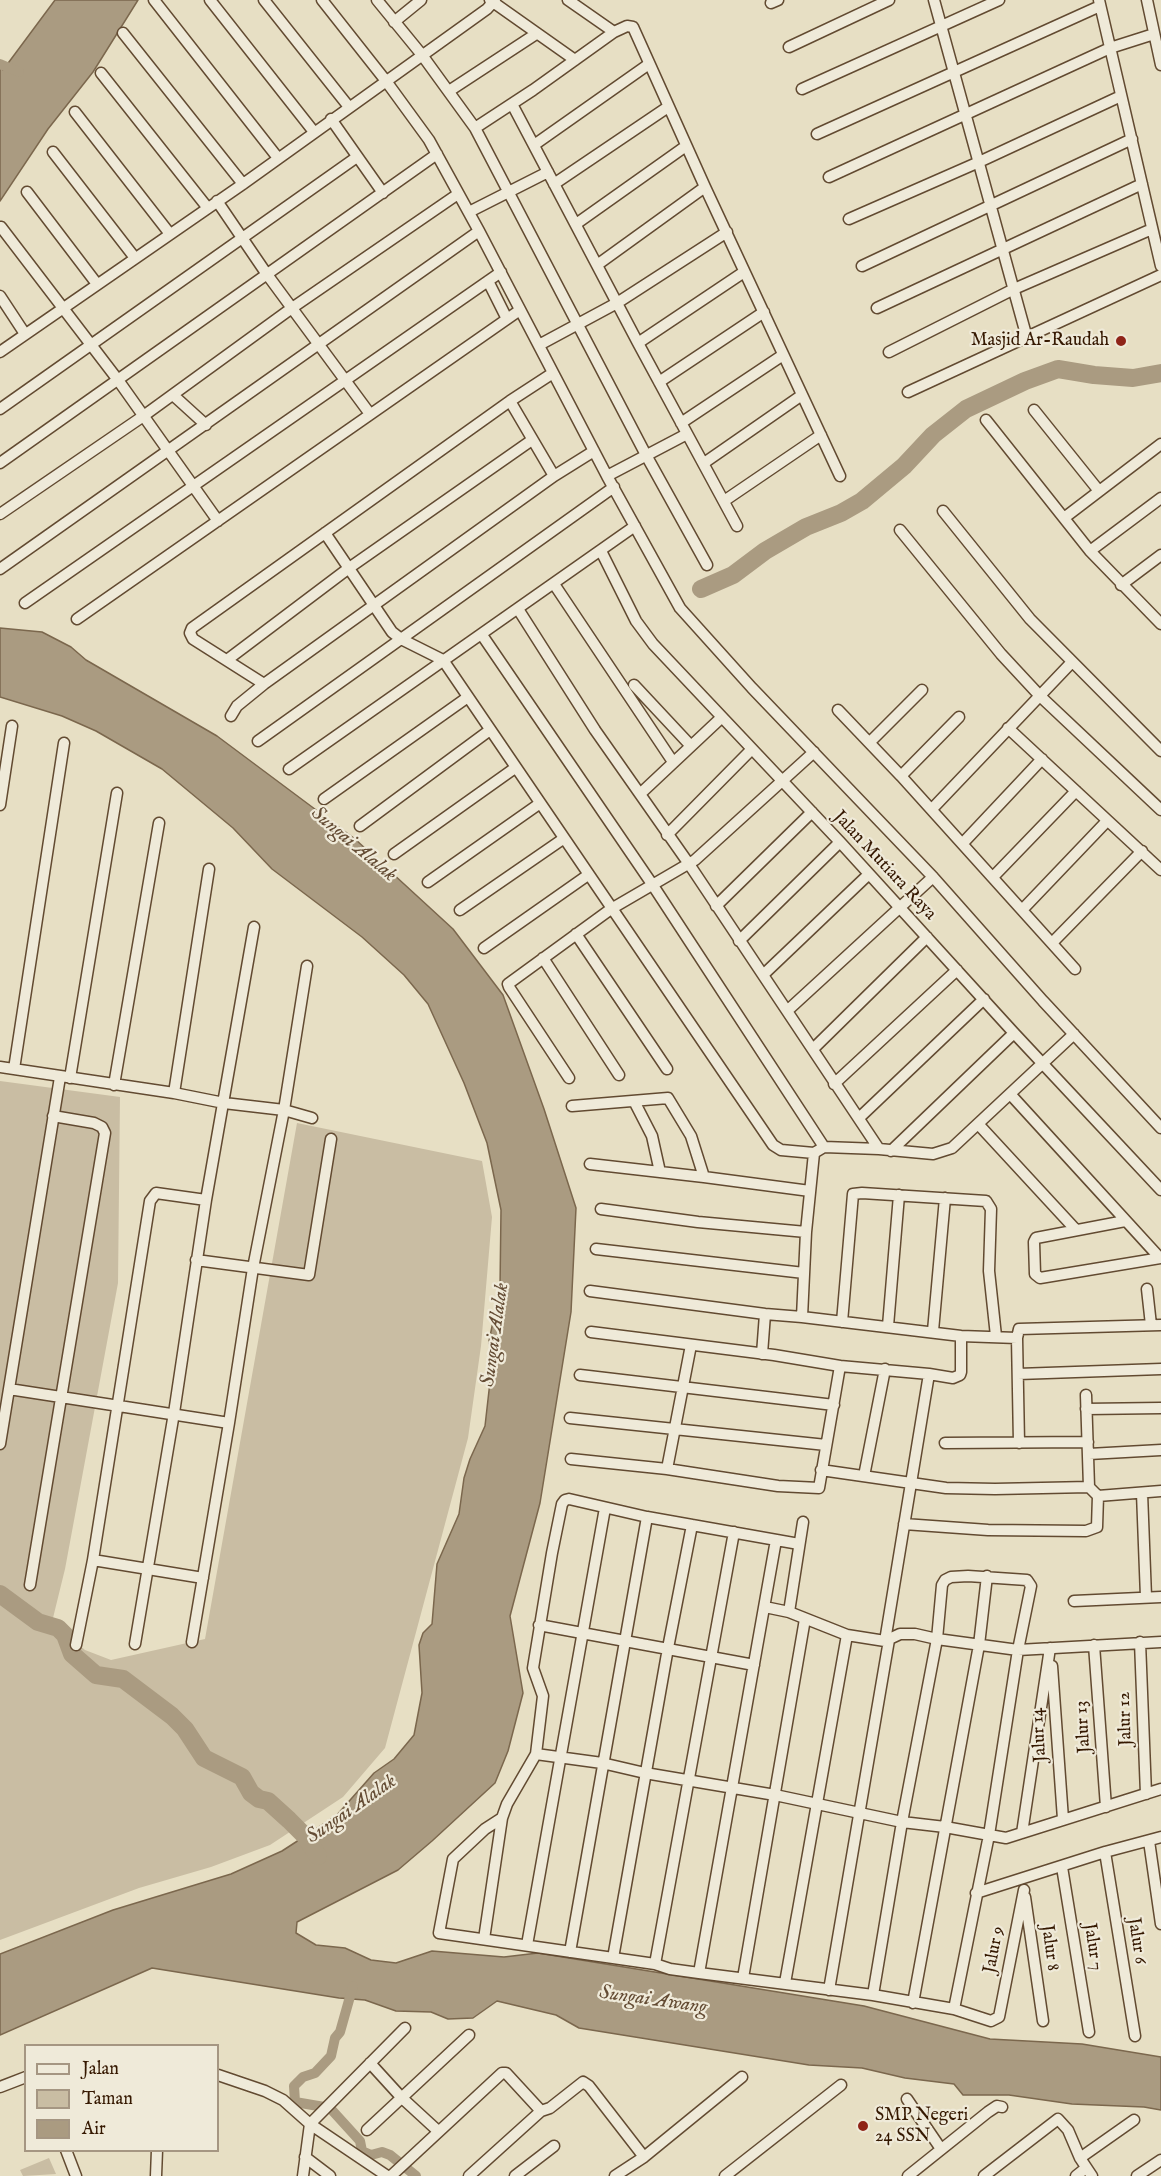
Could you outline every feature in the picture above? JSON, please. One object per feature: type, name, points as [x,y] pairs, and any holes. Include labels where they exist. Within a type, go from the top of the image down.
[{"type":"street","points":[[154,0],[278,158]]},
{"type":"street","points":[[210,0],[314,132]]},
{"type":"street","points":[[264,0],[349,107]]},
{"type":"street","points":[[322,0],[386,81],[436,154],[501,272],[607,476],[680,608],[933,877],[1161,1128]]},
{"type":"street","points":[[377,0],[422,55],[475,128],[646,455],[707,565]]},
{"type":"street","points":[[393,22],[421,0]]},
{"type":"street","points":[[568,0],[614,32]]},
{"type":"street","points":[[789,47],[889,0]]},
{"type":"street","points":[[934,0],[1027,338]]},
{"type":"street","points":[[802,89],[999,0]]},
{"type":"street","points":[[1147,0],[1161,65]]},
{"type":"street","points":[[0,352],[243,184],[486,9],[493,1],[574,60]]},
{"type":"street","points":[[817,134],[1100,3],[1161,266]]},
{"type":"street","points":[[475,128],[614,32],[629,25],[633,27],[840,476]]},
{"type":"street","points":[[123,33],[243,184]]},
{"type":"street","points":[[449,91],[536,34]]},
{"type":"street","points":[[829,177],[1110,48],[1154,34]]},
{"type":"street","points":[[534,145],[649,64]]},
{"type":"street","points":[[101,74],[242,238],[370,414]]},
{"type":"street","points":[[849,219],[980,162],[1121,96]]},
{"type":"street","points":[[512,104],[737,526]]},
{"type":"street","points":[[554,184],[668,107]]},
{"type":"street","points":[[75,112],[170,234]]},
{"type":"street","points":[[331,119],[383,193]]},
{"type":"street","points":[[862,266],[1132,139]]},
{"type":"street","points":[[576,224],[686,146]]},
{"type":"street","points":[[53,152],[135,258]]},
{"type":"street","points":[[0,463],[436,154]]},
{"type":"street","points":[[0,409],[357,158]]},
{"type":"street","points":[[469,212],[548,172]]},
{"type":"street","points":[[877,308],[1142,184]]},
{"type":"street","points":[[597,265],[705,187]]},
{"type":"street","points":[[27,192],[97,284]]},
{"type":"street","points":[[0,514],[142,417],[292,308],[458,194]]},
{"type":"street","points":[[1,227],[118,381],[218,521]]},
{"type":"street","points":[[889,352],[1014,289],[1152,229]]},
{"type":"street","points":[[0,569],[206,426],[479,231]]},
{"type":"street","points":[[538,345],[617,303],[727,232]]},
{"type":"street","points":[[25,603],[194,488],[501,272]]},
{"type":"street","points":[[638,343],[744,272]]},
{"type":"street","points":[[908,392],[1161,275]]},
{"type":"street","points":[[488,281],[507,319]]},
{"type":"street","points":[[0,296],[25,334]]},
{"type":"street","points":[[77,619],[520,310]]},
{"type":"street","points":[[659,382],[764,312]]},
{"type":"street","points":[[681,423],[783,355]]},
{"type":"street","points":[[264,684],[193,639],[190,633],[192,628],[510,401],[553,373]]},
{"type":"street","points":[[173,394],[206,426]]},
{"type":"street","points":[[704,463],[802,395]]},
{"type":"street","points":[[510,401],[554,476]]},
{"type":"street","points":[[1034,410],[1099,491]]},
{"type":"street","points":[[986,420],[1090,551],[1121,585],[1158,617]]},
{"type":"street","points":[[607,476],[687,434]]},
{"type":"street","points":[[724,501],[821,435]]},
{"type":"street","points":[[227,660],[349,568],[532,440]]},
{"type":"street","points":[[1064,518],[1161,444]]},
{"type":"street","points":[[231,716],[237,706],[264,684],[554,476],[594,450]]},
{"type":"street","points":[[258,741],[614,487]]},
{"type":"street","points":[[1090,551],[1161,498]]},
{"type":"street","points":[[944,511],[1030,619],[1161,751]]},
{"type":"street","points":[[289,769],[635,526]]},
{"type":"street","points":[[900,530],[1001,654],[1040,696],[1161,810]]},
{"type":"street","points":[[326,533],[392,632],[401,639],[443,660],[773,1145],[781,1150],[814,1153],[824,1147],[940,1153],[959,1144],[1074,1034]]},
{"type":"street","name":"Jalan Mutiara Raya","points":[[601,551],[642,630],[721,718],[784,781],[1161,1190]]},
{"type":"street","points":[[1121,585],[1161,555]]},
{"type":"street","points":[[554,584],[674,762]]},
{"type":"street","points":[[518,609],[596,730],[689,864],[879,1149]]},
{"type":"street","points":[[482,635],[652,884],[824,1147]]},
{"type":"street","points":[[932,809],[1072,662]]},
{"type":"street","points":[[634,685],[691,746]]},
{"type":"street","points":[[870,742],[922,690]]},
{"type":"street","points":[[324,799],[468,697]]},
{"type":"street","points":[[838,710],[902,776],[1075,969]]},
{"type":"street","points":[[902,776],[959,717]]},
{"type":"street","points":[[640,794],[721,718]]},
{"type":"street","points":[[0,805],[12,726]]},
{"type":"street","points":[[1008,728],[1161,870]]},
{"type":"street","points":[[360,826],[490,730]]},
{"type":"street","points":[[14,1069],[64,743]]},
{"type":"street","points":[[667,835],[751,750]]},
{"type":"street","points":[[569,1078],[508,986],[510,982],[611,909],[689,864],[814,752]]},
{"type":"street","points":[[963,843],[1042,759]]},
{"type":"street","points":[[394,854],[515,768]]},
{"type":"street","points":[[993,877],[1076,791]]},
{"type":"street","points":[[0,1444],[54,1116],[65,1077],[117,793]]},
{"type":"street","points":[[428,882],[539,804]]},
{"type":"street","points":[[716,906],[812,812]]},
{"type":"street","points":[[1022,910],[1107,821]]},
{"type":"street","points":[[114,1085],[159,823]]},
{"type":"street","points":[[460,910],[563,839]]},
{"type":"street","points":[[739,941],[840,842]]},
{"type":"street","points":[[1052,942],[1142,852]]},
{"type":"street","points":[[174,1093],[209,869]]},
{"type":"street","points":[[763,975],[869,874]]},
{"type":"street","points":[[484,948],[588,875]]},
{"type":"street","points":[[787,1011],[933,877]]},
{"type":"street","points":[[135,1644],[174,1413],[196,1260],[254,927]]},
{"type":"street","points":[[576,934],[668,1069]]},
{"type":"street","points":[[813,1049],[927,937]]},
{"type":"street","points":[[543,958],[619,1075]]},
{"type":"street","points":[[192,1642],[253,1268],[284,1110],[307,966]]},
{"type":"street","points":[[834,1083],[957,970]]},
{"type":"street","points":[[859,1118],[984,999]]},
{"type":"street","points":[[891,1150],[1014,1033]]},
{"type":"street","points":[[0,1067],[174,1093],[224,1103],[284,1110],[312,1118]]},
{"type":"street","points":[[1011,1095],[1160,1258]]},
{"type":"street","points":[[572,1106],[668,1098],[690,1136],[704,1177]]},
{"type":"street","points":[[634,1101],[652,1136],[660,1172]]},
{"type":"street","points":[[30,1585],[105,1133],[99,1124],[54,1116]]},
{"type":"street","points":[[979,1125],[1076,1230]]},
{"type":"street","points":[[196,1260],[309,1275],[331,1139]]},
{"type":"street","points":[[802,1317],[806,1232],[814,1153]]},
{"type":"street","points":[[590,1164],[810,1191]]},
{"type":"street","points":[[842,1322],[853,1194],[862,1192],[986,1201],[990,1206],[989,1271],[996,1336]]},
{"type":"street","points":[[76,1645],[93,1560],[150,1201],[156,1193],[206,1200]]},
{"type":"street","points":[[888,1326],[899,1195]]},
{"type":"street","points":[[933,1331],[945,1198]]},
{"type":"street","points":[[601,1209],[698,1222],[806,1232]]},
{"type":"street","points":[[1125,1221],[1039,1237],[1035,1240],[1035,1274],[1038,1277],[1160,1258]]},
{"type":"street","points":[[596,1249],[804,1274]]},
{"type":"street","points":[[1019,1443],[1017,1338],[1019,1329],[1156,1325],[1147,1289]]},
{"type":"street","points":[[590,1291],[961,1336],[1017,1338]]},
{"type":"street","points":[[762,1354],[765,1314]]},
{"type":"street","points":[[591,1332],[840,1366],[953,1378],[960,1375],[961,1336]]},
{"type":"street","points":[[667,1469],[692,1345]]},
{"type":"street","points":[[570,1459],[667,1469],[778,1486],[819,1488],[840,1366]]},
{"type":"street","points":[[864,1476],[885,1369]]},
{"type":"street","points":[[1018,1374],[1161,1369]]},
{"type":"street","points":[[829,1990],[861,1812],[910,1482],[930,1374]]},
{"type":"street","points":[[580,1375],[834,1405]]},
{"type":"street","points":[[9,1389],[229,1423]]},
{"type":"street","points":[[904,1524],[988,1530],[1086,1531],[1097,1527],[1098,1496],[1089,1487],[1086,1395]]},
{"type":"street","points":[[1086,1409],[1161,1407]]},
{"type":"street","points":[[570,1418],[826,1445]]},
{"type":"street","points":[[945,1443],[1019,1443],[1161,1450]]},
{"type":"street","points":[[821,1470],[946,1488],[1089,1487]]},
{"type":"street","points":[[1098,1496],[1161,1491]]},
{"type":"street","points":[[1142,1493],[1146,1597]]},
{"type":"street","points":[[484,1939],[502,1818],[507,1804],[536,1754],[543,1696],[533,1668],[562,1504],[569,1499],[647,1517],[799,1544]]},
{"type":"street","points":[[527,1945],[605,1508]]},
{"type":"street","points":[[570,1952],[647,1517]]},
{"type":"street","points":[[789,1612],[803,1522]]},
{"type":"street","points":[[613,1958],[692,1525]]},
{"type":"street","points":[[655,1964],[734,1532]]},
{"type":"street","points":[[699,1973],[776,1540]]},
{"type":"street","points":[[93,1560],[203,1578]]},
{"type":"street","points":[[913,2003],[979,1645],[987,1576]]},
{"type":"street","points":[[502,1818],[485,1829],[453,1859],[439,1933],[655,1964],[670,1969],[873,1995],[954,2009],[989,1835],[1018,1650],[1031,1586],[1027,1580],[987,1576],[951,1577],[942,1585],[937,1639],[902,1822],[873,1995]]},
{"type":"street","points":[[1074,1601],[1161,1597]]},
{"type":"street","points":[[765,1607],[789,1612],[847,1635],[887,1640],[900,1634],[915,1634],[1018,1650],[1161,1641]]},
{"type":"street","points":[[743,1978],[805,1619]]},
{"type":"street","points":[[539,1625],[754,1665]]},
{"type":"street","points":[[785,1983],[847,1635]]},
{"type":"street","name":"Jalur 12","points":[[1140,1642],[1146,1794]]},
{"type":"street","name":"Jalur 13","points":[[1094,1645],[1106,1807]]},
{"type":"street","points":[[1022,1833],[1050,1648]]},
{"type":"street","name":"Jalur 14","points":[[1050,1648],[1064,1819]]},
{"type":"street","points":[[536,1754],[603,1763],[645,1773],[861,1812],[902,1822],[1006,1838],[1161,1789]]},
{"type":"street","points":[[976,1893],[1023,1885],[1062,1867],[1161,1837]]},
{"type":"street","points":[[1149,1841],[1161,1924]]},
{"type":"street","name":"Jalur 6","points":[[1106,1852],[1134,2036]]},
{"type":"street","name":"Jalur 7","points":[[1062,1867],[1089,2032]]},
{"type":"street","name":"Jalur 9","points":[[954,2009],[991,2021],[999,2017],[1023,1885]]},
{"type":"street","name":"Jalur 8","points":[[1023,1885],[1043,2021]]},
{"type":"street","points":[[303,2176],[310,2124],[405,2028]]},
{"type":"street","points":[[367,2130],[469,2034]]},
{"type":"street","points":[[370,2063],[401,2097],[438,2131]]},
{"type":"street","points":[[391,2176],[502,2073],[506,2073],[541,2111]]},
{"type":"street","points":[[219,2075],[265,2091],[283,2100],[310,2124],[387,2176]]},
{"type":"street","points":[[617,2175],[644,2157],[742,2077]]},
{"type":"street","points":[[0,2087],[24,2078]]},
{"type":"street","points":[[470,2176],[541,2111],[547,2110],[583,2082],[644,2157]]},
{"type":"street","points":[[725,2176],[841,2085]]},
{"type":"street","points":[[907,2099],[941,2150]]},
{"type":"street","points":[[908,2176],[987,2112],[996,2106],[1002,2107]]},
{"type":"street","points":[[984,2176],[1058,2119],[1068,2130],[1086,2167]]},
{"type":"street","points":[[1076,2176],[1134,2120]]},
{"type":"street","points":[[519,2175],[554,2146]]},
{"type":"street","points":[[66,2152],[76,2176]]},
{"type":"street","points":[[156,2176],[157,2152]]},
{"type":"street","points":[[305,2157],[330,2176]]},
{"type":"street","points":[[1137,2176],[1161,2160]]},
{"type":"green space","points":[[0,1081],[120,1097],[118,1283],[65,1569],[52,1622],[85,1650],[111,1660],[205,1639],[297,1123],[482,1161],[492,1217],[481,1346],[468,1438],[385,1748],[343,1797],[270,1845],[211,1867],[139,1888],[0,1940]]},
{"type":"green space","points":[[49,2158],[56,2174],[23,2176],[20,2170]]},
{"type":"water","points":[[55,0],[138,0],[93,72],[48,129],[0,201],[0,65],[3,70]]},
{"type":"water","points":[[0,628],[42,632],[71,647],[86,660],[217,736],[355,839],[453,929],[503,995],[544,1109],[576,1208],[571,1312],[540,1503],[510,1616],[523,1693],[508,1751],[495,1783],[432,1841],[398,1870],[297,1922],[296,1933],[316,1945],[345,1948],[371,1960],[396,1963],[432,1951],[504,1957],[538,1953],[864,2006],[990,2039],[1082,2044],[1161,2057],[1161,2110],[1144,2107],[1072,2104],[1009,2095],[963,2095],[954,2084],[905,2078],[862,2068],[809,2065],[579,2028],[556,2015],[497,2001],[473,2018],[448,2019],[431,2012],[396,2011],[365,2000],[339,1998],[152,1968],[0,2035],[0,1954],[113,1910],[231,1874],[282,1851],[336,1816],[374,1773],[394,1759],[414,1735],[422,1693],[419,1645],[423,1633],[432,1624],[437,1564],[459,1514],[464,1478],[485,1426],[492,1364],[489,1341],[500,1288],[501,1210],[487,1143],[464,1083],[428,1004],[404,975],[362,937],[272,869],[233,828],[162,769],[96,731],[62,716],[0,697]]},
{"type":"waterway","points":[[0,64],[19,72]]},
{"type":"waterway","points":[[701,589],[733,575],[765,551],[806,527],[841,513],[862,501],[904,466],[933,435],[966,409],[1025,381],[1058,369],[1133,378],[1161,373]]},
{"type":"waterway","name":"Sungai Alalak","points":[[0,1594],[38,1622],[58,1628],[65,1635],[72,1654],[96,1675],[123,1679],[172,1716],[185,1729],[204,1758],[242,1777],[251,1793],[259,1799],[268,1801],[289,1820],[305,1836],[318,1856]]},
{"type":"waterway","points":[[353,1986],[331,2056],[315,2073],[303,2077],[294,2086],[295,2102],[330,2108],[360,2141],[362,2151],[371,2155],[382,2152],[390,2155],[416,2176]]},
{"type":"place","name":"Masjid Ar-Raudah","points":[[1121,341]]},
{"type":"place","name":"SMP Negeri 24 SSN","points":[[863,2126]]},
{"type":"water label","name":"Sungai Awang","points":[[653,2001]]}]
